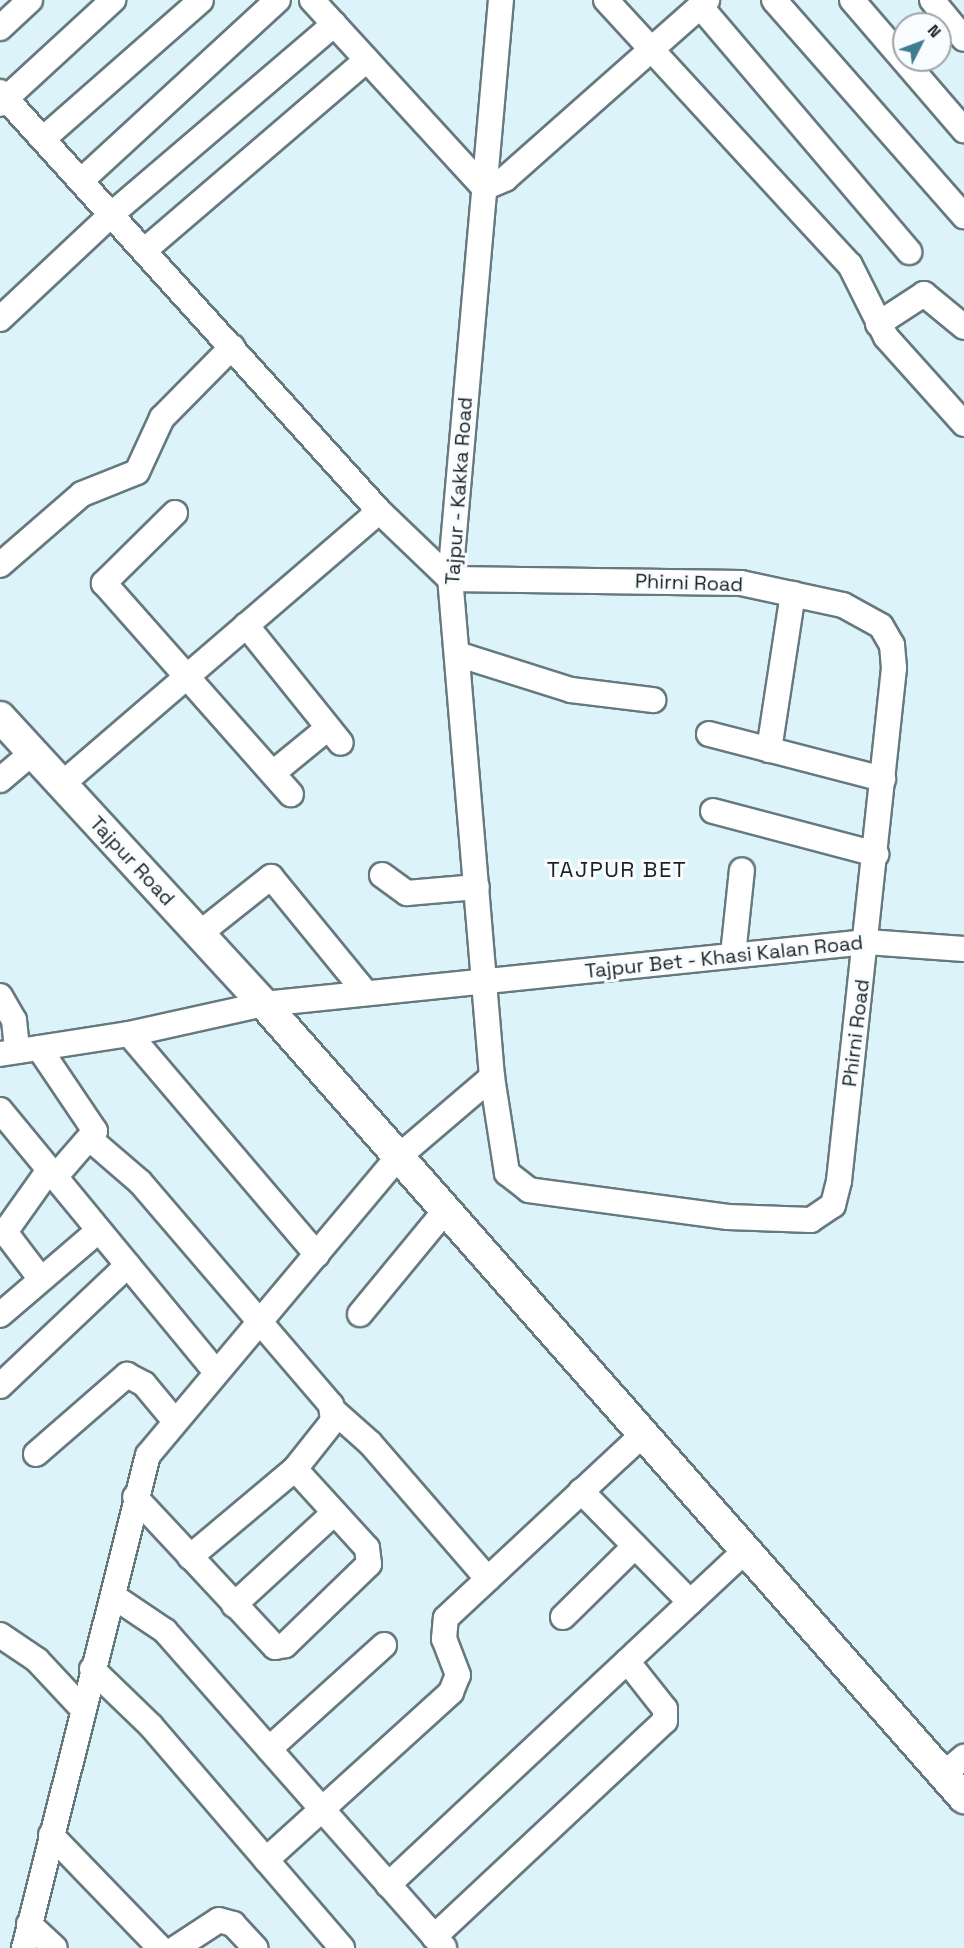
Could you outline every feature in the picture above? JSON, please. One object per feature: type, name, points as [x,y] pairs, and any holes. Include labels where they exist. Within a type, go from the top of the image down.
[{"type":"main road","name":"Tajpur Road","points":[[0,717],[264,1004],[444,1212],[744,1551],[953,1766],[964,1798]]},
{"type":"street","points":[[0,28],[30,0]]},
{"type":"street","points":[[114,0],[2,98],[82,180],[379,511],[450,579]]},
{"type":"street","points":[[43,139],[201,0]]},
{"type":"street","points":[[82,180],[278,0]]},
{"type":"street","points":[[312,0],[484,188],[505,179],[704,3],[909,252]]},
{"type":"street","name":"Tajpur - Kakka Road","points":[[485,981],[450,579],[501,0]]},
{"type":"street","points":[[606,0],[850,265],[878,324],[964,424]]},
{"type":"street","points":[[774,0],[964,216]]},
{"type":"street","points":[[852,0],[964,130]]},
{"type":"street","points":[[932,0],[964,39]]},
{"type":"street","points":[[0,318],[112,213],[334,24]]},
{"type":"street","points":[[145,250],[367,60]]},
{"type":"street","points":[[878,324],[924,294],[961,316]]},
{"type":"street","points":[[0,566],[81,494],[137,472],[162,418],[232,347]]},
{"type":"street","points":[[62,784],[379,511]]},
{"type":"street","points":[[175,513],[104,583],[291,794]]},
{"type":"street","name":"Phirni Road","points":[[450,579],[695,580],[741,583],[794,594],[861,613],[881,626],[892,645],[876,854],[839,1181],[824,1216],[811,1220],[728,1216],[529,1191],[507,1173],[492,1077],[485,981]]},
{"type":"street","points":[[768,750],[794,594]]},
{"type":"street","points":[[246,625],[335,735],[273,773]]},
{"type":"street","points":[[457,654],[571,690],[653,700]]},
{"type":"street","points":[[708,734],[883,778]]},
{"type":"street","points":[[0,780],[32,753]]},
{"type":"street","points":[[713,811],[876,854]]},
{"type":"street","points":[[733,955],[742,870]]},
{"type":"street","points":[[382,875],[407,893],[477,887]]},
{"type":"street","points":[[199,934],[271,877],[366,993]]},
{"type":"street","name":"Tajpur Bet - Khasi Kalan Road","points":[[19,1051],[129,1034],[264,1004],[867,942],[964,949]]},
{"type":"street","points":[[0,996],[14,1020],[19,1051],[92,1121],[90,1139],[52,1173],[5,1232],[40,1278]]},
{"type":"street","points":[[129,1034],[316,1255]]},
{"type":"street","points":[[24,1948],[81,1707],[113,1596],[135,1497],[148,1455],[174,1420],[397,1158],[492,1077]]},
{"type":"street","points":[[0,1110],[216,1372]]},
{"type":"street","points":[[90,1139],[140,1182],[335,1412],[370,1443],[488,1579]]},
{"type":"street","points":[[360,1314],[444,1212]]},
{"type":"street","points":[[0,1315],[40,1278],[99,1230]]},
{"type":"street","points":[[0,1386],[128,1265]]},
{"type":"street","points":[[36,1454],[127,1375],[144,1384],[174,1420]]},
{"type":"street","points":[[190,1557],[295,1469],[335,1412]]},
{"type":"street","points":[[266,1860],[451,1692],[458,1675],[441,1627],[488,1579],[642,1435]]},
{"type":"street","points":[[135,1497],[268,1642],[285,1645],[369,1564],[367,1548],[295,1469]]},
{"type":"street","points":[[581,1491],[690,1602]]},
{"type":"street","points":[[234,1605],[334,1513]]},
{"type":"street","points":[[563,1617],[634,1546]]},
{"type":"street","points":[[388,1885],[744,1551]]},
{"type":"street","points":[[113,1596],[165,1631],[439,1942],[665,1721],[665,1709],[627,1661]]},
{"type":"street","points":[[0,1635],[36,1660],[81,1707]]},
{"type":"street","points":[[269,1749],[384,1645]]},
{"type":"street","points":[[92,1669],[151,1726],[342,1948]]},
{"type":"street","points":[[51,1835],[160,1948]]},
{"type":"street","points":[[176,1948],[219,1920],[233,1924],[255,1948]]},
{"type":"street","points":[[29,1924],[55,1948]]},
{"type":"district","name":"TAJPUR BET","points":[[617,870]]}]
